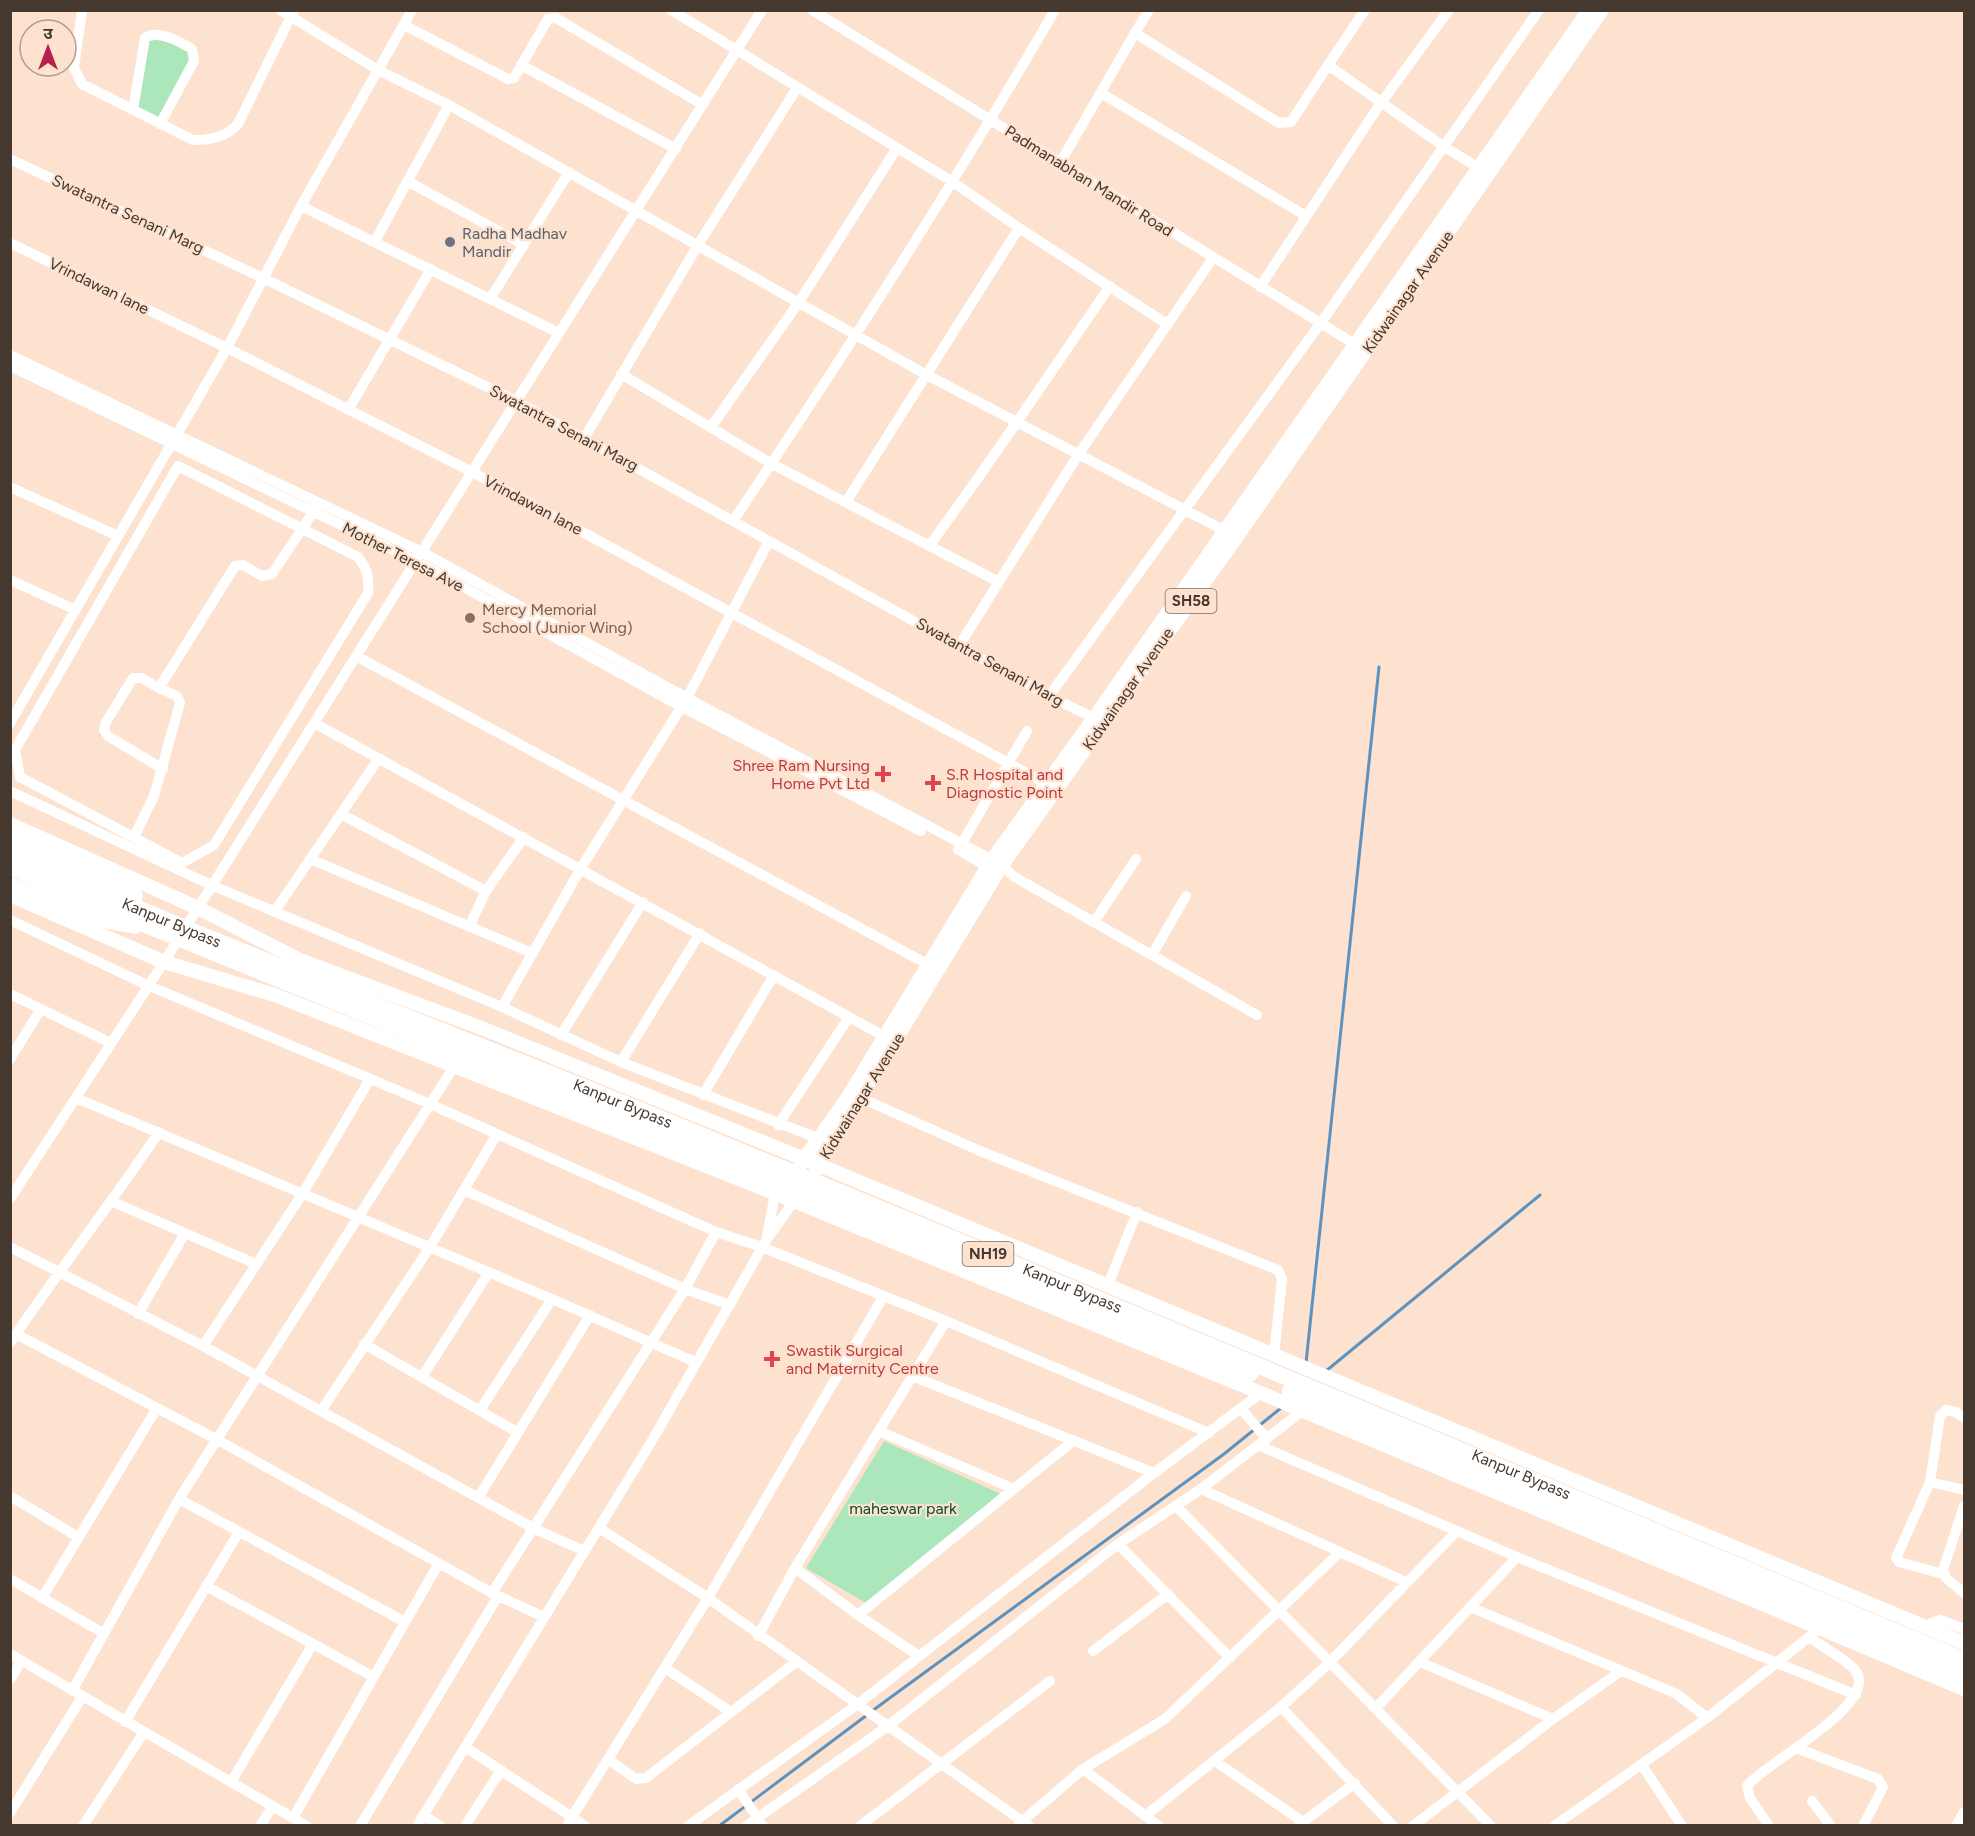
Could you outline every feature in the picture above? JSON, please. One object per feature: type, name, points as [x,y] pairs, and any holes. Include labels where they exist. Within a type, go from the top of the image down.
[{"type":"highway","points":[[10,838],[138,898],[174,924]]},
{"type":"highway","name":"Kanpur Bypass","points":[[10,853],[174,924],[652,1115],[1965,1660]]},
{"type":"highway","name":"Kanpur Bypass","points":[[10,867],[153,928],[1254,1376],[1965,1674]]},
{"type":"highway","points":[[10,885],[93,918],[118,925],[153,928]]},
{"type":"main road","name":"Kidwainagar Avenue","points":[[1484,171],[1589,10]]},
{"type":"main road","name":"Kidwainagar Avenue","points":[[775,1194],[805,1160],[890,1039],[994,866],[1099,721],[1484,171],[1602,10]]},
{"type":"main road","name":"Kidwainagar Avenue","points":[[794,1201],[861,1098],[929,965],[1047,784],[1099,721]]},
{"type":"main road","points":[[10,824],[198,908],[300,960],[484,1029],[819,1165],[1965,1643]]},
{"type":"main road","points":[[10,896],[164,962],[275,995],[794,1201],[1265,1395],[1814,1633],[1965,1689]]},
{"type":"street","points":[[82,10],[74,68],[82,84],[192,140],[209,140],[232,131],[238,124],[292,13]]},
{"type":"street","points":[[280,10],[292,13],[378,70],[448,105],[569,172],[925,374],[1017,420],[1078,455],[1230,534]]},
{"type":"street","points":[[10,723],[227,348],[301,206],[412,10]]},
{"type":"street","points":[[671,10],[953,182],[1019,228],[1167,324]]},
{"type":"street","points":[[10,1199],[164,962],[762,10]]},
{"type":"street","name":"Padmanabhan Mandir Road","points":[[812,10],[1320,324],[1361,347]]},
{"type":"street","points":[[733,521],[858,336],[991,121],[1055,10]]},
{"type":"street","points":[[1060,164],[1149,10]]},
{"type":"street","points":[[1135,33],[1280,123],[1291,122],[1365,10]]},
{"type":"street","points":[[1260,287],[1381,103],[1449,10]]},
{"type":"street","points":[[1049,696],[1320,324],[1539,10]]},
{"type":"street","points":[[404,25],[503,78],[514,78],[548,19],[556,18],[702,105]]},
{"type":"street","points":[[133,110],[145,38],[154,34],[179,41],[192,49],[194,61],[160,123]]},
{"type":"street","points":[[521,65],[676,149]]},
{"type":"street","points":[[1328,65],[1443,146],[1484,171]]},
{"type":"street","points":[[585,437],[698,245],[797,88]]},
{"type":"street","points":[[1101,93],[1306,216]]},
{"type":"street","points":[[375,241],[448,105]]},
{"type":"street","points":[[711,427],[798,302],[897,148]]},
{"type":"street","name":"Swatantra Senani Marg","points":[[10,159],[263,278],[516,401],[585,437],[1049,696],[1099,721]]},
{"type":"street","points":[[490,299],[569,172]]},
{"type":"street","points":[[407,181],[524,245]]},
{"type":"street","points":[[301,206],[559,333]]},
{"type":"street","points":[[846,502],[1019,228]]},
{"type":"street","name":"Vrindawan lane","points":[[10,243],[227,348],[472,472],[1047,784]]},
{"type":"street","points":[[959,646],[1078,455],[1213,258]]},
{"type":"street","points":[[348,410],[391,341],[431,270]]},
{"type":"street","points":[[929,546],[1000,449],[1017,420],[1110,286]]},
{"type":"street","points":[[10,355],[175,439],[419,557],[684,703],[960,847],[1257,1015]]},
{"type":"street","points":[[10,366],[175,439]]},
{"type":"street","points":[[621,374],[772,464],[999,582]]},
{"type":"street","points":[[178,466],[358,557],[365,566],[369,585],[368,593],[214,845],[182,863],[134,837],[20,777],[15,750],[178,466]]},
{"type":"street","points":[[10,487],[118,536]]},
{"type":"street","points":[[159,688],[235,566],[241,564],[262,576],[270,576],[316,508]]},
{"type":"street","points":[[502,1006],[581,868],[684,703],[769,541]]},
{"type":"street","points":[[10,580],[76,610]]},
{"type":"street","points":[[356,656],[929,965]]},
{"type":"street","points":[[134,837],[148,812],[163,769],[180,703],[177,696],[141,678],[133,678],[106,722],[104,730],[108,736],[163,769]]},
{"type":"street","points":[[314,723],[890,1039]]},
{"type":"street","points":[[960,847],[1006,762],[1027,730]]},
{"type":"street","points":[[275,911],[379,758]]},
{"type":"street","points":[[10,791],[211,885],[502,1006],[621,1062],[778,1125],[820,1139]]},
{"type":"street","points":[[341,813],[486,891]]},
{"type":"street","points":[[469,927],[486,891],[524,837]]},
{"type":"street","points":[[1094,922],[1136,859]]},
{"type":"street","points":[[310,860],[532,953]]},
{"type":"street","points":[[1152,955],[1186,896]]},
{"type":"street","points":[[561,1035],[643,902]]},
{"type":"street","points":[[10,920],[147,985],[430,1104],[716,1232],[765,1243],[883,1297],[946,1321],[1209,1432]]},
{"type":"street","points":[[621,1062],[700,933]]},
{"type":"street","points":[[703,1095],[774,975]]},
{"type":"street","points":[[10,994],[111,1043]]},
{"type":"street","points":[[10,1059],[41,1009]]},
{"type":"street","points":[[778,1125],[849,1017]]},
{"type":"street","points":[[72,1691],[179,1499],[256,1374],[455,1065]]},
{"type":"street","points":[[203,1346],[303,1193],[370,1079]]},
{"type":"street","points":[[76,1098],[652,1341],[695,1362]]},
{"type":"street","points":[[861,1098],[980,1151],[1278,1270],[1282,1280],[1274,1355]]},
{"type":"street","points":[[159,1132],[113,1203],[59,1271],[13,1338],[157,1408],[495,1594],[544,1617]]},
{"type":"street","points":[[321,1411],[430,1247],[497,1134]]},
{"type":"street","points":[[464,1190],[685,1289],[730,1305]]},
{"type":"street","points":[[765,1243],[775,1194]]},
{"type":"street","points":[[417,1826],[599,1528],[765,1243],[794,1201]]},
{"type":"street","points":[[113,1203],[256,1264]]},
{"type":"street","points":[[1108,1285],[1137,1212]]},
{"type":"street","points":[[360,1826],[495,1594],[685,1289],[716,1232]]},
{"type":"street","points":[[138,1314],[185,1233]]},
{"type":"street","points":[[10,1246],[256,1374],[535,1529],[584,1551]]},
{"type":"street","points":[[422,1377],[489,1272]]},
{"type":"street","points":[[569,1821],[708,1598],[883,1297]]},
{"type":"street","points":[[480,1410],[552,1299]]},
{"type":"street","points":[[478,1498],[590,1315]]},
{"type":"street","points":[[759,1636],[795,1568],[946,1321]]},
{"type":"street","points":[[364,1344],[518,1432]]},
{"type":"street","points":[[912,1376],[1154,1473]]},
{"type":"street","points":[[688,1826],[862,1707],[919,1656],[1154,1473],[1209,1432],[1244,1412],[1265,1395]]},
{"type":"street","points":[[42,1598],[157,1408]]},
{"type":"street","points":[[746,1826],[886,1724],[1118,1544],[1201,1489],[1263,1442],[1296,1409]]},
{"type":"street","points":[[1965,1418],[1951,1410],[1946,1410],[1940,1416],[1930,1482],[1896,1557],[1899,1562],[1943,1574],[1965,1593]]},
{"type":"street","points":[[1244,1412],[1258,1430],[1263,1442],[1456,1532],[1856,1695]]},
{"type":"street","points":[[879,1431],[1014,1489]]},
{"type":"street","points":[[858,1615],[1073,1441]]},
{"type":"street","points":[[1930,1482],[1965,1490]]},
{"type":"street","points":[[1201,1489],[1406,1582]]},
{"type":"street","points":[[10,1496],[78,1537]]},
{"type":"street","points":[[179,1499],[405,1622]]},
{"type":"street","points":[[1176,1506],[1491,1826]]},
{"type":"street","points":[[1943,1574],[1943,1567],[1965,1506]]},
{"type":"street","points":[[599,1528],[708,1598],[1023,1824],[1083,1769],[1165,1719],[1281,1611],[1340,1552]]},
{"type":"street","points":[[125,1722],[239,1532]]},
{"type":"street","points":[[1145,1816],[1281,1707],[1330,1662],[1456,1532]]},
{"type":"street","points":[[1118,1544],[1230,1658]]},
{"type":"street","points":[[1376,1708],[1517,1557]]},
{"type":"street","points":[[293,1818],[439,1563]]},
{"type":"street","points":[[795,1568],[858,1615],[919,1656]]},
{"type":"street","points":[[10,1579],[103,1633]]},
{"type":"street","points":[[206,1586],[374,1677]]},
{"type":"street","points":[[1093,1652],[1168,1594]]},
{"type":"street","points":[[1470,1607],[1677,1694],[1707,1718]]},
{"type":"street","points":[[1924,1626],[1940,1620],[1965,1629]]},
{"type":"street","points":[[1554,1826],[1707,1718],[1814,1633],[1855,1670],[1859,1682],[1856,1695],[1840,1713],[1747,1786],[1750,1798],[1769,1826]]},
{"type":"street","points":[[231,1782],[313,1644]]},
{"type":"street","points":[[10,1654],[307,1826]]},
{"type":"street","points":[[10,1680],[21,1661]]},
{"type":"street","points":[[608,1759],[642,1780],[796,1662]]},
{"type":"street","points":[[1420,1662],[1553,1719]]},
{"type":"street","points":[[665,1668],[731,1712]]},
{"type":"street","points":[[1413,1826],[1553,1719],[1621,1671]]},
{"type":"street","points":[[860,1826],[1050,1681]]},
{"type":"street","points":[[10,1813],[82,1697]]},
{"type":"street","points":[[1281,1707],[1393,1826]]},
{"type":"street","points":[[85,1825],[144,1732]]},
{"type":"street","points":[[465,1748],[501,1770],[569,1821],[585,1826]]},
{"type":"street","points":[[1796,1748],[1878,1779],[1883,1787],[1881,1794],[1863,1826]]},
{"type":"street","points":[[1215,1761],[1301,1824],[1355,1783]]},
{"type":"street","points":[[1642,1765],[1682,1826]]},
{"type":"street","points":[[1083,1769],[1159,1826]]},
{"type":"street","points":[[465,1826],[501,1770]]},
{"type":"street","points":[[740,1792],[758,1818]]},
{"type":"street","points":[[1812,1802],[1831,1826]]},
{"type":"street","points":[[260,1826],[273,1806]]},
{"type":"street","points":[[1956,1826],[1965,1812]]},
{"type":"street","points":[[423,1815],[440,1826]]},
{"type":"green space","points":[[149,36],[188,49],[192,61],[159,122],[134,109]]},
{"type":"green space","name":"maheswar park","points":[[884,1441],[1001,1494],[866,1603],[806,1568]]},
{"type":"waterway","points":[[1306,1363],[1379,667]]},
{"type":"waterway","points":[[1326,1371],[1540,1195]]},
{"type":"waterway","points":[[872,1711],[1224,1454],[1281,1408]]},
{"type":"waterway","points":[[719,1826],[867,1715]]},
{"type":"place","name":"Radha Madhav Mandir","points":[[450,242]]},
{"type":"place","name":"Mercy Memorial School (Junior Wing)","points":[[470,618]]},
{"type":"place","name":"Shree Ram Nursing Home Pvt Ltd","points":[[883,774]]},
{"type":"place","name":"S.R Hospital and Diagnostic Point","points":[[933,783]]},
{"type":"place","name":"Swastik Surgical and Maternity Centre","points":[[772,1359]]}]
